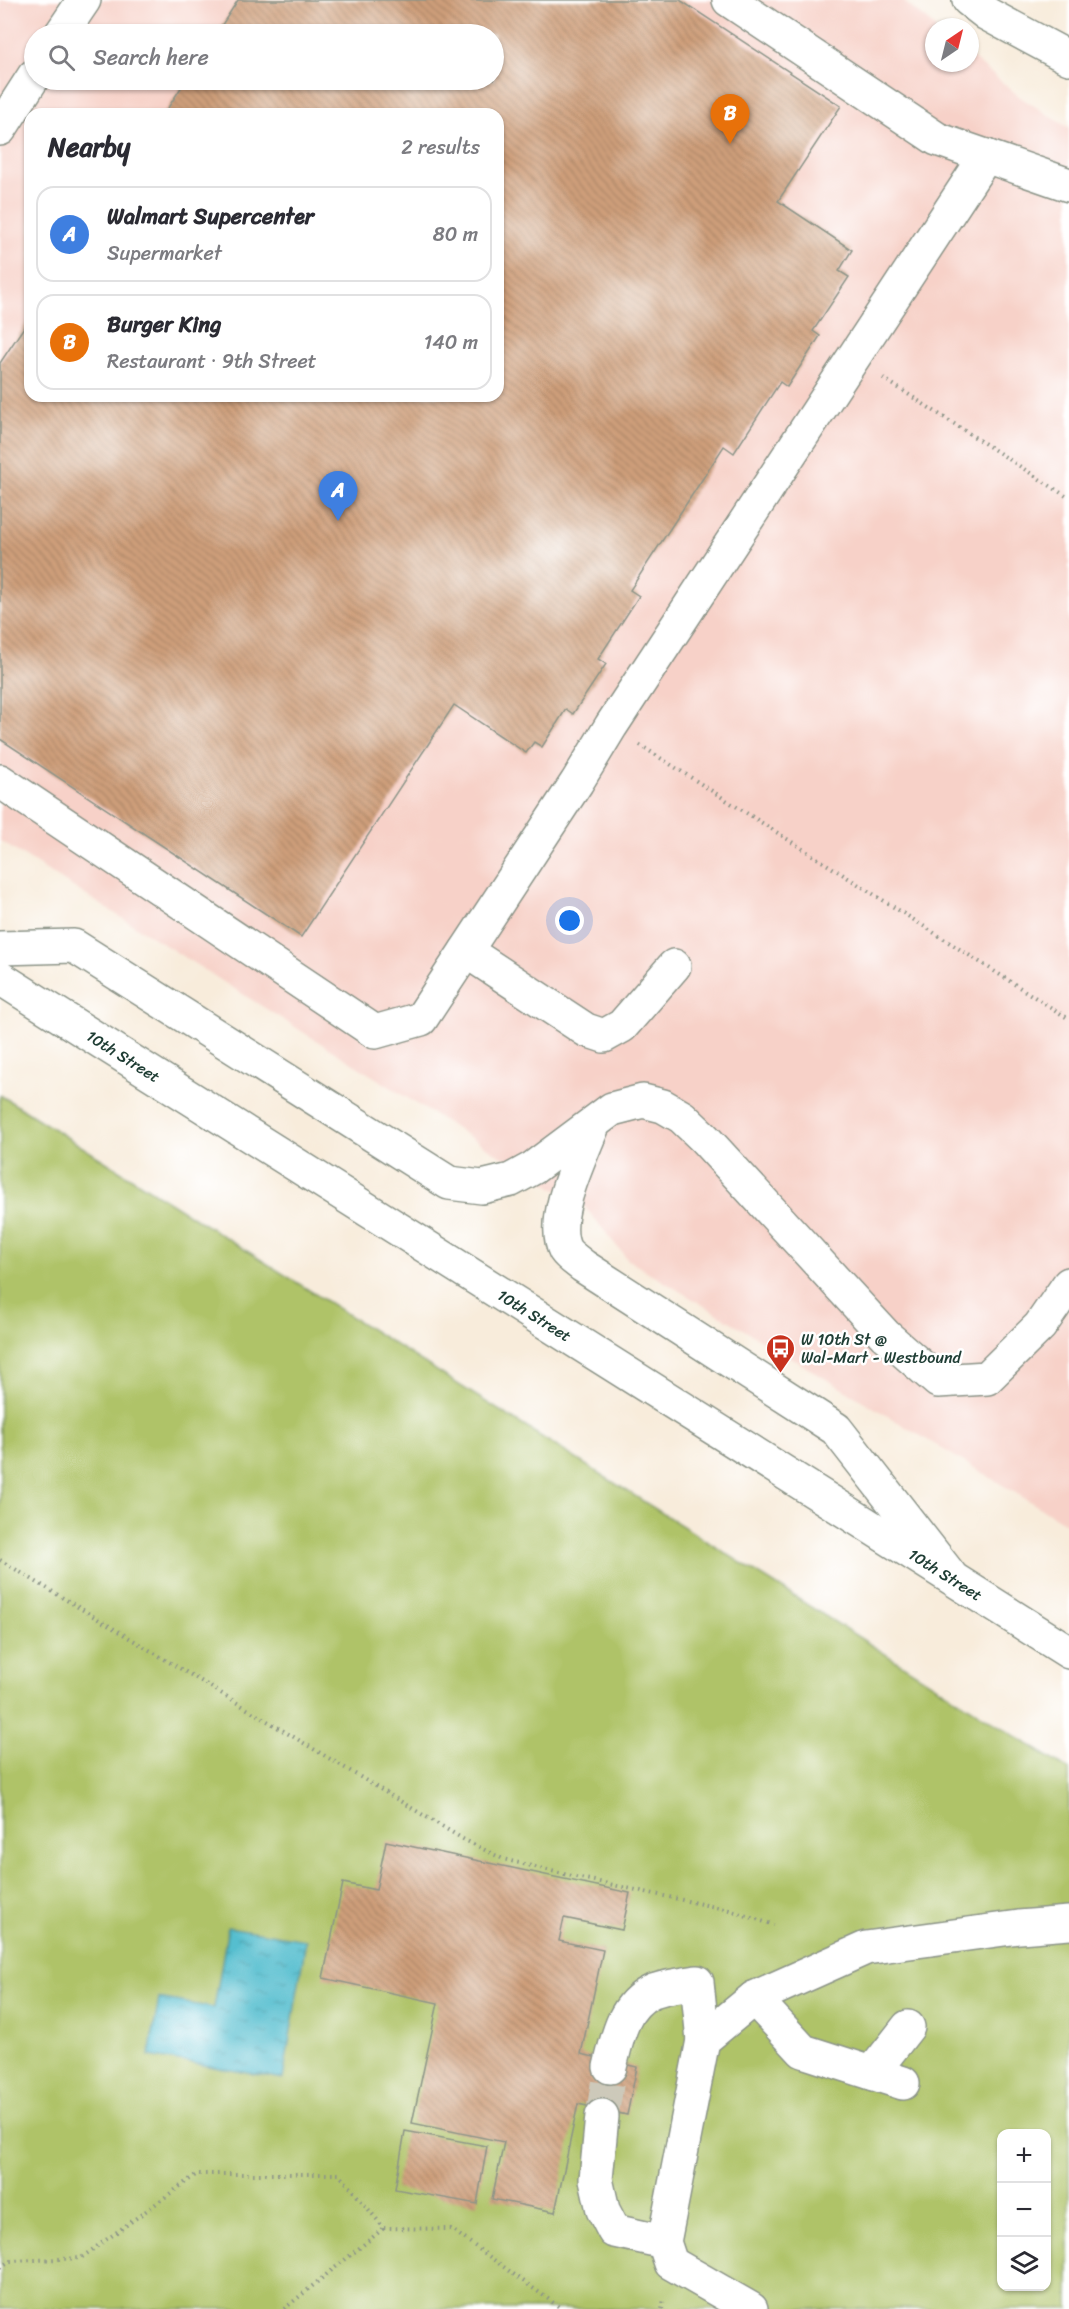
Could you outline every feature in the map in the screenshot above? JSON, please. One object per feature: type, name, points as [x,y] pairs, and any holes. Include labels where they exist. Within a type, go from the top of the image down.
[{"type":"main road","points":[[729,0],[937,139],[1069,185]]},
{"type":"main road","points":[[969,0],[987,14],[1069,58]]},
{"type":"main road","points":[[0,129],[25,90]]},
{"type":"main road","points":[[0,781],[375,1032],[421,1019],[986,156]]},
{"type":"main road","points":[[0,948],[74,946],[449,1183],[482,1187],[511,1180],[533,1168],[612,1109],[643,1101],[663,1106],[682,1118],[704,1138],[885,1335],[938,1381],[987,1378],[1040,1326],[1069,1284]]},
{"type":"main road","points":[[466,951],[586,1030],[604,1036],[622,1026],[674,966]]},
{"type":"main road","name":"10th Street","points":[[0,978],[1069,1652]]},
{"type":"main road","points":[[594,1123],[567,1194],[560,1232],[566,1251],[583,1266],[836,1429],[951,1577]]},
{"type":"main road","points":[[704,2040],[754,1998],[866,1948],[1069,1923]]},
{"type":"main road","points":[[610,2067],[620,2028],[632,2007],[651,1992],[697,1982],[704,2040],[664,2242],[670,2263],[751,2309]]},
{"type":"main road","points":[[754,1998],[803,2051],[903,2083]]},
{"type":"main road","points":[[872,2073],[908,2027]]},
{"type":"main road","points":[[602,2116],[596,2179],[603,2210],[614,2231],[664,2242]]},
{"type":"path","points":[[880,376],[1069,498]]},
{"type":"path","points":[[611,726],[1069,1019]]},
{"type":"path","points":[[0,1560],[463,1839],[503,1859],[729,1910],[774,1925]]},
{"type":"path","points":[[0,2266],[10,2261],[81,2258],[197,2174],[339,2175],[384,2228]]},
{"type":"path","points":[[284,2309],[384,2228],[451,2229],[562,2309]]},
{"type":"shaded area","points":[[0,0],[902,0],[925,19],[925,72],[979,72],[979,63],[1020,97],[1069,128],[1069,1525],[628,1260],[585,1207],[452,1126],[0,841]]},
{"type":"green space","points":[[0,1095],[1069,1770],[1069,2309],[0,2309]]},
{"type":"water","points":[[228,1927],[306,1940],[283,2079],[149,2056],[159,1998],[214,2008]]},
{"type":"building","points":[[238,0],[680,0],[841,106],[778,201],[852,250],[839,271],[849,277],[813,331],[820,336],[787,387],[780,382],[734,453],[724,446],[630,590],[639,596],[598,659],[606,664],[573,714],[566,709],[542,747],[534,742],[526,753],[454,705],[301,937],[0,739],[0,363],[24,327],[24,402],[504,402],[504,108],[168,108],[180,90],[504,90],[504,24],[222,24]]},
{"type":"building","points":[[386,1841],[630,1893],[622,1930],[564,1918],[559,1941],[603,1950],[581,2054],[637,2067],[627,2115],[578,2104],[555,2212],[492,2199],[504,2142],[412,2123],[438,2003],[323,1978],[343,1883],[376,1890]]},
{"type":"building","points":[[405,2131],[487,2146],[477,2204],[395,2189]]},
{"type":"tunnel","points":[[602,2116],[610,2067]]},
{"type":"place","name":"Burger King","points":[[730,144]]},
{"type":"place","name":"Walmart Supercenter","points":[[338,521]]},
{"type":"place","name":"W 10th St @ Wal-Mart - Westbound","points":[[780,1374]]}]
